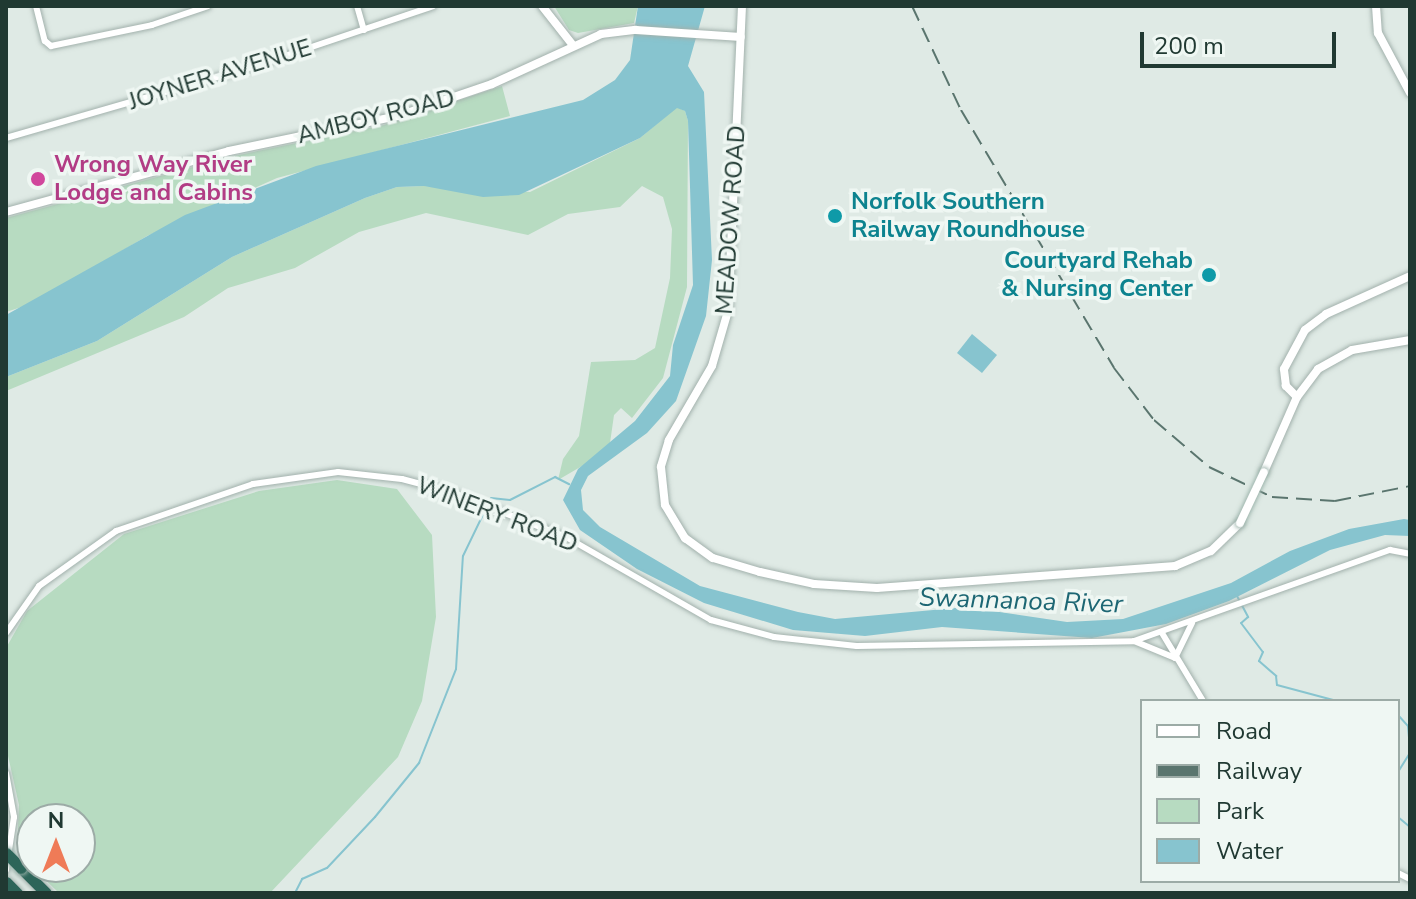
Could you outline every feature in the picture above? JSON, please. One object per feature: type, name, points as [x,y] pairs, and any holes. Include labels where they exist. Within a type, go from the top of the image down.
[{"type":"highway","points":[[6,853],[46,893]]},
{"type":"highway","points":[[6,882],[17,893]]},
{"type":"main road","points":[[542,6],[572,44]]},
{"type":"main road","name":"MEADOW ROAD","points":[[742,6],[726,319],[712,366],[669,440],[661,467],[668,512],[690,543],[723,562],[783,578],[877,588],[1175,566],[1211,551],[1240,523],[1297,397],[1335,357],[1410,340]]},
{"type":"main road","points":[[1376,6],[1378,33],[1410,93]]},
{"type":"main road","name":"AMBOY ROAD","points":[[6,212],[229,151],[398,116],[492,84],[593,36],[629,30],[741,37]]},
{"type":"main road","points":[[717,36],[734,48],[740,65]]},
{"type":"main road","points":[[1297,397],[1286,386],[1284,374],[1305,330],[1326,314],[1410,276]]},
{"type":"street","points":[[36,6],[45,41],[51,46],[152,25],[208,6]]},
{"type":"street","points":[[357,6],[364,30]]},
{"type":"street","name":"JOYNER AVENUE","points":[[6,138],[364,30],[433,6]]},
{"type":"street","name":"WINERY ROAD","points":[[6,633],[39,586],[116,531],[231,490],[338,472],[402,479],[479,504],[499,515],[566,537],[711,620],[774,637],[937,648],[1134,641],[1192,623],[1245,599],[1390,550],[1410,554]]},
{"type":"street","points":[[1175,658],[1192,623]]},
{"type":"street","points":[[1162,633],[1202,699]]},
{"type":"street","points":[[1134,641],[1175,658]]},
{"type":"street","points":[[6,773],[14,817],[6,870]]},
{"type":"green space","points":[[554,6],[638,6],[634,23],[578,33],[569,30]]},
{"type":"green space","points":[[502,86],[510,116],[277,178],[147,236],[34,303],[6,312],[6,218],[234,156],[384,125]]},
{"type":"green space","points":[[677,107],[685,111],[688,121],[687,287],[663,378],[632,418],[621,408],[614,415],[610,443],[594,459],[558,480],[563,459],[579,436],[591,362],[635,360],[655,348],[670,278],[672,229],[663,197],[642,186],[620,207],[568,214],[528,235],[426,213],[359,232],[295,268],[228,288],[184,317],[6,391],[6,377],[97,341],[232,257],[365,198],[397,187],[424,186],[530,192],[640,138]]},
{"type":"green space","points":[[337,480],[397,489],[432,535],[436,617],[422,701],[398,757],[270,893],[59,893],[49,883],[96,883],[96,803],[19,803],[6,747],[6,648],[27,611],[124,534],[259,491]]},
{"type":"water","points":[[638,6],[705,6],[688,66],[704,92],[712,260],[706,316],[676,401],[647,433],[588,476],[581,490],[583,510],[600,527],[700,586],[798,612],[835,619],[966,607],[1067,622],[1123,619],[1231,583],[1290,551],[1349,529],[1404,519],[1410,520],[1410,536],[1385,535],[1330,550],[1229,601],[1166,624],[1092,638],[942,627],[865,636],[793,630],[704,603],[637,569],[580,530],[563,500],[578,469],[635,421],[670,376],[673,345],[693,285],[688,121],[685,111],[677,108],[640,138],[519,195],[483,197],[424,186],[397,187],[365,198],[232,257],[97,341],[6,377],[6,315],[185,215],[316,166],[583,100],[615,80],[630,60]]},
{"type":"water","points":[[972,334],[997,355],[982,373],[957,353]]},
{"type":"waterway","points":[[295,893],[302,879],[327,868],[375,817],[419,763],[456,669],[463,556],[491,498],[510,500],[555,477],[569,484]]},
{"type":"waterway","points":[[1237,596],[1248,617],[1241,623],[1263,652],[1259,661],[1276,676],[1277,685],[1330,699]]},
{"type":"waterway","points":[[1400,717],[1408,726],[1410,747]]},
{"type":"waterway","points":[[1400,769],[1410,753]]},
{"type":"waterway","points":[[1400,819],[1410,827]]},
{"type":"railway","points":[[912,6],[961,110],[1114,368],[1154,420],[1209,467],[1272,497],[1335,501],[1410,486]]},
{"type":"place","name":"Wrong Way River Lodge and Cabins","points":[[38,179]]},
{"type":"place","name":"Norfolk Southern Railway Roundhouse","points":[[835,216]]},
{"type":"place","name":"Courtyard Rehab & Nursing Center","points":[[1209,275]]},
{"type":"water label","name":"Swannanoa River","points":[[1021,601]]}]
